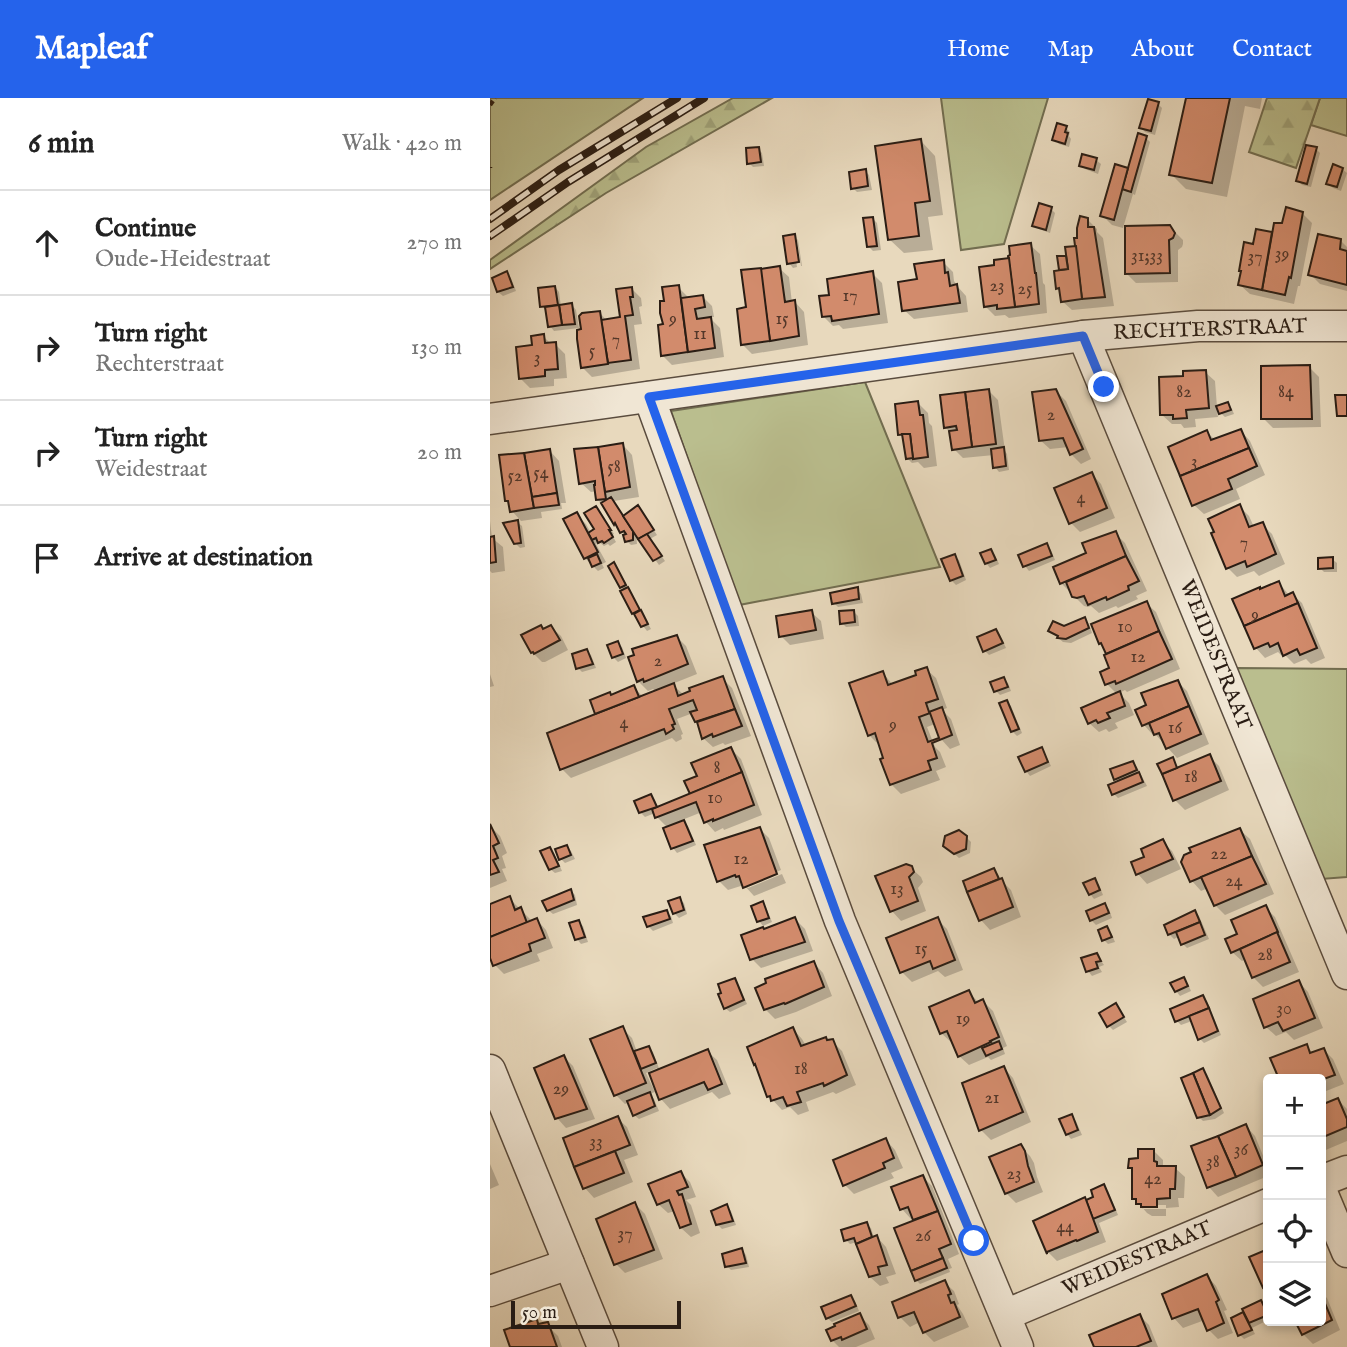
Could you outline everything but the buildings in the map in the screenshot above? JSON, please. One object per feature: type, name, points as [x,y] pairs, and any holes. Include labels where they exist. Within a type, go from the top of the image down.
[{"type":"street","name":"RECHTERSTRAAT","points":[[490,419],[1083,336],[1198,326],[1347,326]]},
{"type":"street","name":"WEIDESTRAAT","points":[[1083,336],[1347,974]]},
{"type":"street","points":[[649,397],[839,921],[1018,1347]]},
{"type":"street","points":[[490,1070],[603,1347]]},
{"type":"street","points":[[1326,1179],[1347,1171]]},
{"type":"street","points":[[1325,1200],[1347,1252]]},
{"type":"street","name":"WEIDESTRAAT","points":[[1005,1315],[1263,1205]]},
{"type":"street","points":[[490,1291],[569,1264]]},
{"type":"path","points":[[490,105],[495,98]]},
{"type":"green space","points":[[490,98],[643,98],[490,200]]},
{"type":"green space","points":[[733,98],[772,98],[606,193],[490,269],[490,260],[646,147]]},
{"type":"green space","points":[[941,98],[1048,98],[1004,244],[961,250]]},
{"type":"green space","points":[[1267,98],[1320,98],[1296,168],[1249,152]]},
{"type":"green space","points":[[1320,98],[1347,98],[1347,136],[1311,125]]},
{"type":"green space","points":[[865,382],[940,567],[739,605],[671,411]]},
{"type":"green space","points":[[1236,668],[1347,669],[1347,877],[1321,879]]},
{"type":"railway","points":[[490,219],[559,170],[677,98]]},
{"type":"railway","points":[[490,236],[568,182],[704,98]]},
{"type":"route","points":[[974,1241],[839,921],[649,397],[1083,336],[1104,387]]}]
